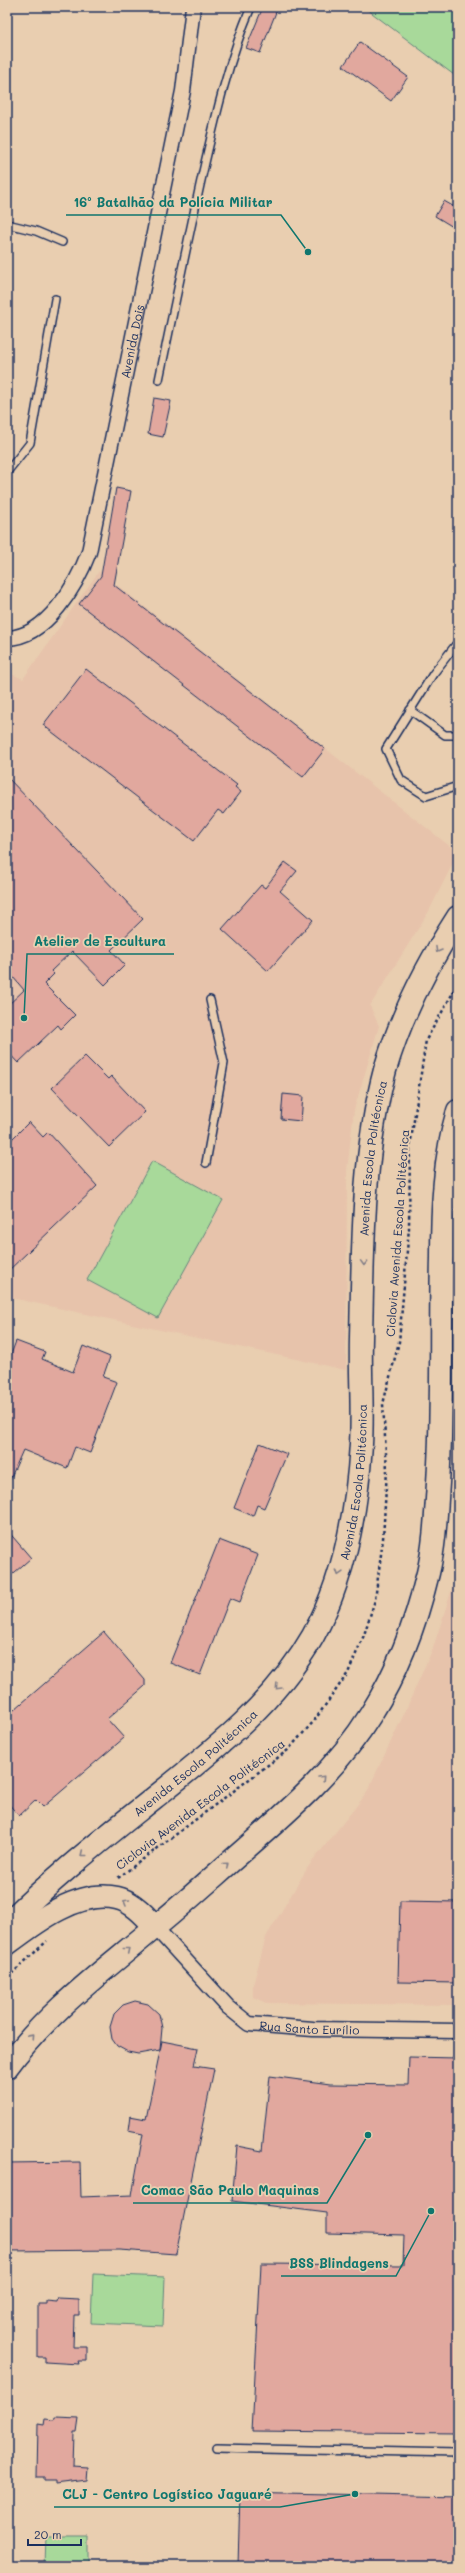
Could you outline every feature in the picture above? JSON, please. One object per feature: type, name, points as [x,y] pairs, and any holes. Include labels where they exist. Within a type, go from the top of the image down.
[{"type":"highway","name":"Avenida Escola Politécnica","points":[[7,1924],[47,1884],[228,1737],[282,1683],[314,1633],[332,1596],[345,1555],[355,1506],[361,1442],[361,1339],[368,1170],[377,1107],[386,1068],[417,990],[458,917]]},
{"type":"highway","points":[[7,2067],[29,2037],[73,1994],[155,1927],[294,1806],[324,1776],[349,1746],[371,1715],[408,1641],[428,1570],[436,1519],[441,1443],[442,1223],[449,1140],[458,1111]]},
{"type":"highway","points":[[7,1944],[67,1904],[95,1898],[117,1898],[146,1916],[155,1927]]},
{"type":"street","name":"Avenida Dois","points":[[7,638],[20,636],[50,617],[81,573],[89,552],[183,91],[193,7]]},
{"type":"street","name":"Rua Santo Eurílio","points":[[155,1927],[228,2007],[249,2024],[313,2029],[458,2031]]},
{"type":"lane","points":[[159,380],[182,263],[215,120],[239,36],[251,7]]},
{"type":"lane","points":[[7,224],[36,231],[62,242]]},
{"type":"lane","points":[[7,472],[30,443],[55,299]]},
{"type":"lane","points":[[458,642],[433,674],[386,749],[401,780],[426,796],[458,786]]},
{"type":"lane","points":[[410,710],[445,734],[458,735]]},
{"type":"lane","points":[[206,1163],[224,1063],[210,1000]]},
{"type":"lane","points":[[217,2448],[458,2453]]},
{"type":"path","name":"Ciclovia Avenida Escola Politécnica","points":[[95,1898],[107,1885],[288,1750],[314,1721],[348,1673],[364,1635],[375,1600],[383,1539],[387,1470],[384,1404],[399,1342],[409,1228],[410,1147],[426,1040],[458,984]]},
{"type":"path","points":[[7,1978],[52,1937]]},
{"type":"shaded area","points":[[99,571],[456,851],[453,863],[429,911],[370,1006],[379,1026],[354,1110],[347,1171],[346,1370],[7,1297],[7,672],[23,679]]},
{"type":"shaded area","points":[[458,1570],[458,2005],[266,2003],[253,1997],[253,1985],[266,1937],[308,1867],[366,1794],[433,1648]]},
{"type":"green space","points":[[364,7],[458,7],[458,78]]},
{"type":"green space","points":[[152,1161],[223,1200],[158,1318],[87,1280]]},
{"type":"green space","points":[[93,2274],[165,2277],[163,2326],[91,2323]]},
{"type":"green space","points":[[46,2536],[89,2536],[89,2566],[45,2566]]},
{"type":"building","points":[[263,7],[278,7],[260,53],[246,48]]},
{"type":"building","points":[[360,42],[408,77],[391,101],[343,66]]},
{"type":"building","points":[[444,201],[458,209],[458,230],[435,216]]},
{"type":"building","points":[[154,398],[171,401],[163,437],[148,434]]},
{"type":"building","points":[[116,488],[131,491],[114,585],[325,749],[303,777],[79,604],[101,576]]},
{"type":"building","points":[[86,669],[237,785],[235,787],[241,792],[224,814],[218,810],[194,841],[43,725]]},
{"type":"building","points":[[7,777],[143,919],[111,950],[125,965],[105,985],[72,951],[51,971],[54,974],[44,984],[75,1015],[61,1029],[58,1025],[18,1063],[7,1051],[7,1006],[24,990],[7,970]]},
{"type":"building","points":[[285,862],[297,871],[280,891],[313,920],[268,971],[222,929],[261,885],[265,888]]},
{"type":"building","points":[[85,1056],[108,1079],[111,1076],[145,1112],[109,1147],[52,1088]]},
{"type":"building","points":[[283,1094],[303,1096],[301,1121],[281,1119]]},
{"type":"building","points":[[29,1122],[43,1137],[48,1132],[97,1186],[7,1272],[7,1144]]},
{"type":"building","points":[[16,1341],[45,1352],[42,1359],[73,1372],[83,1346],[110,1357],[103,1377],[117,1382],[90,1453],[75,1447],[67,1468],[23,1450],[8,1484],[7,1365]]},
{"type":"building","points":[[260,1443],[287,1454],[264,1508],[257,1505],[253,1516],[234,1508]]},
{"type":"building","points":[[7,1530],[31,1558],[7,1579]]},
{"type":"building","points":[[219,1540],[258,1555],[240,1602],[230,1598],[200,1675],[170,1663]]},
{"type":"building","points":[[104,1632],[145,1680],[145,1686],[107,1719],[124,1738],[43,1807],[36,1800],[19,1816],[7,1802],[7,1716]]},
{"type":"building","points":[[400,1901],[458,1902],[458,1983],[398,1982]]},
{"type":"building","points":[[135,2001],[148,2004],[159,2014],[162,2028],[160,2050],[138,2054],[128,2052],[117,2046],[112,2039],[110,2027],[114,2014],[123,2005]]},
{"type":"building","points":[[162,2041],[198,2048],[194,2066],[214,2069],[176,2254],[119,2250],[7,2251],[7,2163],[80,2162],[81,2197],[132,2195],[143,2134],[128,2131],[130,2116],[146,2119]]},
{"type":"building","points":[[409,2057],[458,2058],[458,2433],[252,2431],[261,2264],[403,2265],[404,2235],[327,2233],[327,2213],[232,2201],[237,2146],[262,2151],[270,2076],[330,2084],[408,2085]]},
{"type":"building","points":[[58,2298],[79,2299],[79,2315],[74,2315],[73,2347],[87,2347],[87,2361],[78,2361],[79,2364],[45,2362],[45,2357],[38,2357],[38,2304],[46,2304],[46,2301],[57,2302]]},
{"type":"building","points":[[56,2417],[79,2418],[77,2432],[74,2432],[73,2466],[88,2467],[87,2480],[55,2484],[55,2481],[44,2481],[44,2477],[37,2477],[38,2424],[44,2425],[45,2419],[55,2420]]},
{"type":"building","points":[[240,2492],[458,2497],[458,2566],[238,2566]]},
{"type":"place","name":"16º Batalhão da Polícia Militar","points":[[308,252]]},
{"type":"place","name":"Atelier de Escultura","points":[[24,1018]]},
{"type":"place","name":"Comac São Paulo Maquinas","points":[[368,2135]]},
{"type":"place","name":"BSS Blindagens","points":[[431,2211]]},
{"type":"place","name":"CLJ - Centro Logístico Jaguaré","points":[[355,2494]]}]
